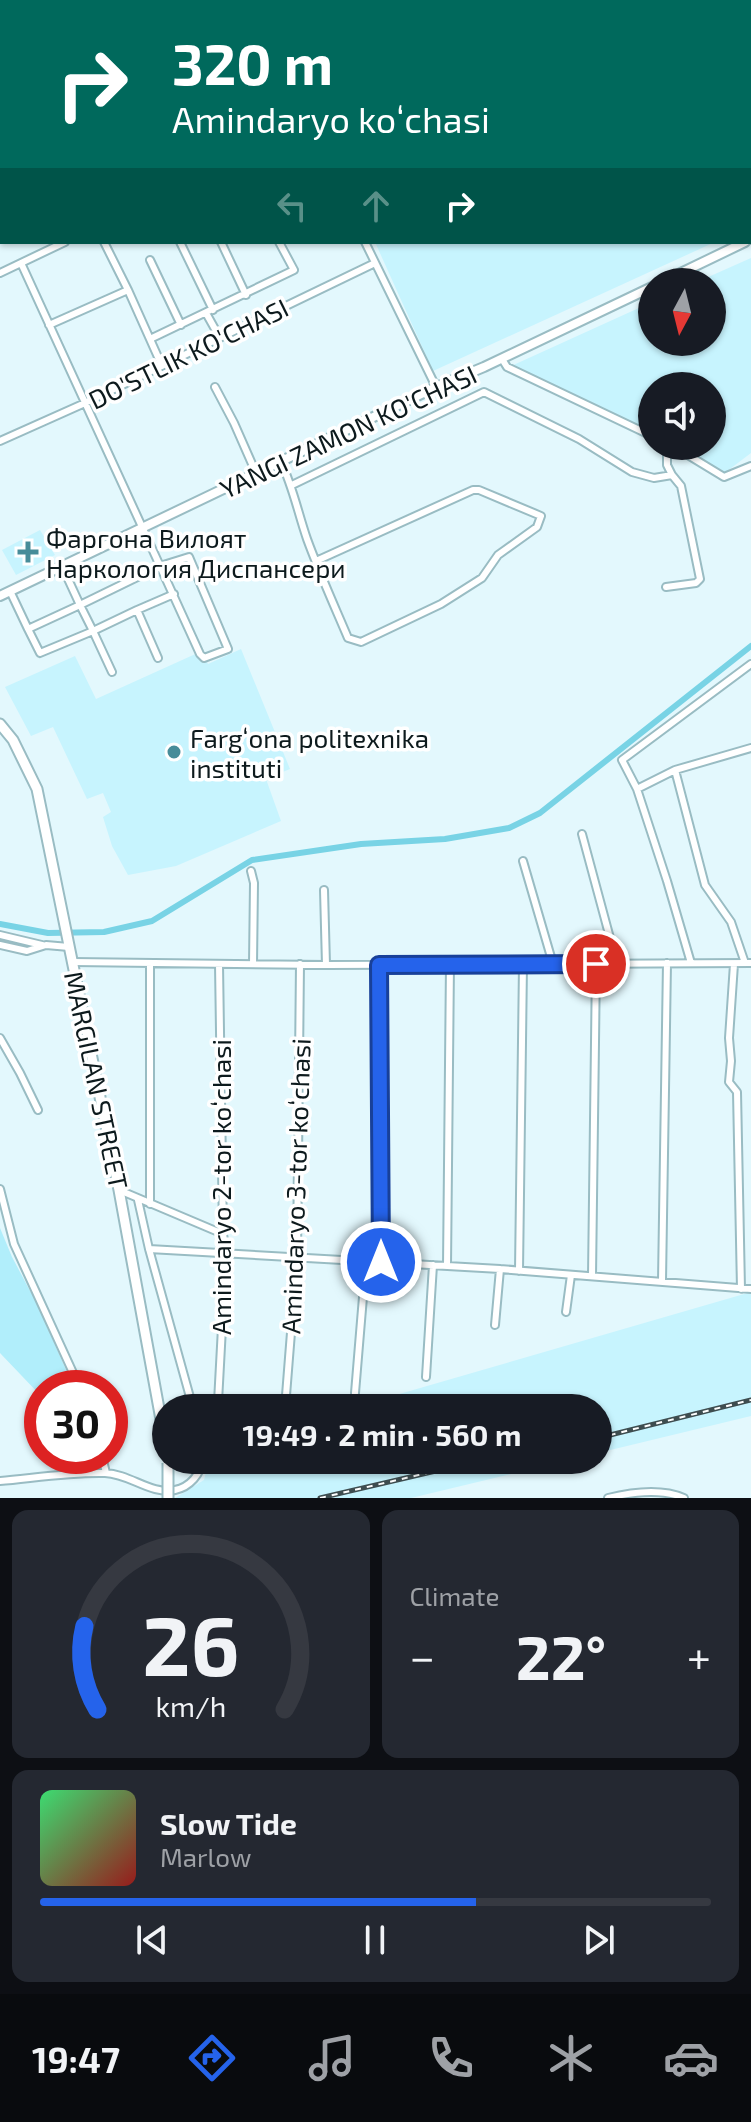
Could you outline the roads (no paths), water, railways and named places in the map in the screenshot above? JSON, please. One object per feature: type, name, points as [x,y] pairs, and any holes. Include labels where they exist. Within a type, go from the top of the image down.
[{"type":"main road","name":"MARGILAN STREET","points":[[0,724],[13,740],[37,789],[119,1190],[156,1394]]},
{"type":"main road","points":[[168,1474],[168,1498]]},
{"type":"street","points":[[0,273],[61,244]]},
{"type":"street","points":[[105,244],[162,366]]},
{"type":"street","points":[[181,244],[220,338]]},
{"type":"street","points":[[222,244],[246,295]]},
{"type":"street","points":[[150,339],[294,270],[280,244]]},
{"type":"street","points":[[366,244],[436,387]]},
{"type":"street","points":[[691,268],[741,244]]},
{"type":"street","points":[[150,260],[181,325]]},
{"type":"street","points":[[21,263],[144,528],[160,566],[200,654],[204,658],[228,649],[189,557],[160,566],[28,629]]},
{"type":"street","name":"DO'STLIK KO'CHASI","points":[[0,441],[375,263]]},
{"type":"street","points":[[49,325],[128,290]]},
{"type":"street","name":"YANGI ZAMON KO'CHASI","points":[[0,596],[638,294]]},
{"type":"street","points":[[502,359],[507,367],[638,429]]},
{"type":"street","points":[[215,387],[256,473]]},
{"type":"street","points":[[292,485],[484,392],[579,439],[632,472],[654,478],[672,475]]},
{"type":"street","points":[[666,587],[696,583],[700,579],[681,486],[672,475],[668,460]]},
{"type":"street","points":[[694,460],[724,477],[751,466]]},
{"type":"street","points":[[281,462],[292,485],[308,540],[316,561],[348,638],[361,642],[441,604],[482,578],[498,555],[537,527],[541,516],[473,490],[316,561]]},
{"type":"street","points":[[62,566],[112,672]]},
{"type":"street","points":[[10,591],[40,653],[174,594]]},
{"type":"street","points":[[137,610],[158,658]]},
{"type":"street","points":[[691,963],[637,789],[622,760],[751,664]]},
{"type":"street","points":[[637,789],[675,770],[750,751]]},
{"type":"street","points":[[73,962],[326,965],[748,963],[731,922],[705,885],[675,770]]},
{"type":"street","points":[[582,834],[617,964]]},
{"type":"street","points":[[523,861],[553,964]]},
{"type":"street","points":[[251,871],[254,883],[253,964]]},
{"type":"street","points":[[324,890],[326,965]]},
{"type":"street","points":[[0,935],[46,945],[68,944]]},
{"type":"street","points":[[0,945],[27,951],[46,945]]},
{"type":"street","points":[[150,963],[150,1204]]},
{"type":"street","points":[[662,1281],[667,963]]},
{"type":"street","name":"Amindaryo 2-tor koʻchasi","points":[[218,1394],[226,1253],[223,1234],[219,964]]},
{"type":"street","name":"Amindaryo 3-tor koʻchasi","points":[[286,1394],[297,1257],[300,964]]},
{"type":"street","points":[[447,1266],[450,964]]},
{"type":"street","points":[[592,1276],[596,964]]},
{"type":"street","points":[[734,964],[729,1082],[737,1092],[741,1289]]},
{"type":"street","points":[[379,965],[381,1262]]},
{"type":"street","points":[[519,1271],[523,965]]},
{"type":"street","points":[[0,1038],[38,1110]]},
{"type":"street","points":[[0,1189],[14,1244],[72,1370]]},
{"type":"street","points":[[119,1190],[223,1234]]},
{"type":"street","points":[[138,1200],[189,1394]]},
{"type":"street","points":[[149,1249],[500,1269],[751,1289]]},
{"type":"street","points":[[355,1393],[366,1261]]},
{"type":"street","points":[[426,1377],[433,1265]]},
{"type":"street","points":[[495,1325],[500,1269]]},
{"type":"street","points":[[566,1312],[571,1275]]},
{"type":"street","points":[[0,1481],[93,1474]]},
{"type":"street","points":[[111,1474],[127,1477],[156,1490],[186,1486],[198,1474]]},
{"type":"street","points":[[608,1498],[659,1492],[684,1498]]},
{"type":"waterway","points":[[0,924],[48,933],[104,932],[152,921],[252,860],[361,844],[445,839],[509,828],[540,813],[751,646]]},
{"type":"railway","points":[[612,1435],[751,1400]]},
{"type":"railway","points":[[320,1498],[423,1474]]},
{"type":"place","name":"Фаргона Вилоят Наркология Диспансери","points":[[28,552]]},
{"type":"place","name":"Fargʻona politexnika instituti","points":[[174,752]]}]
